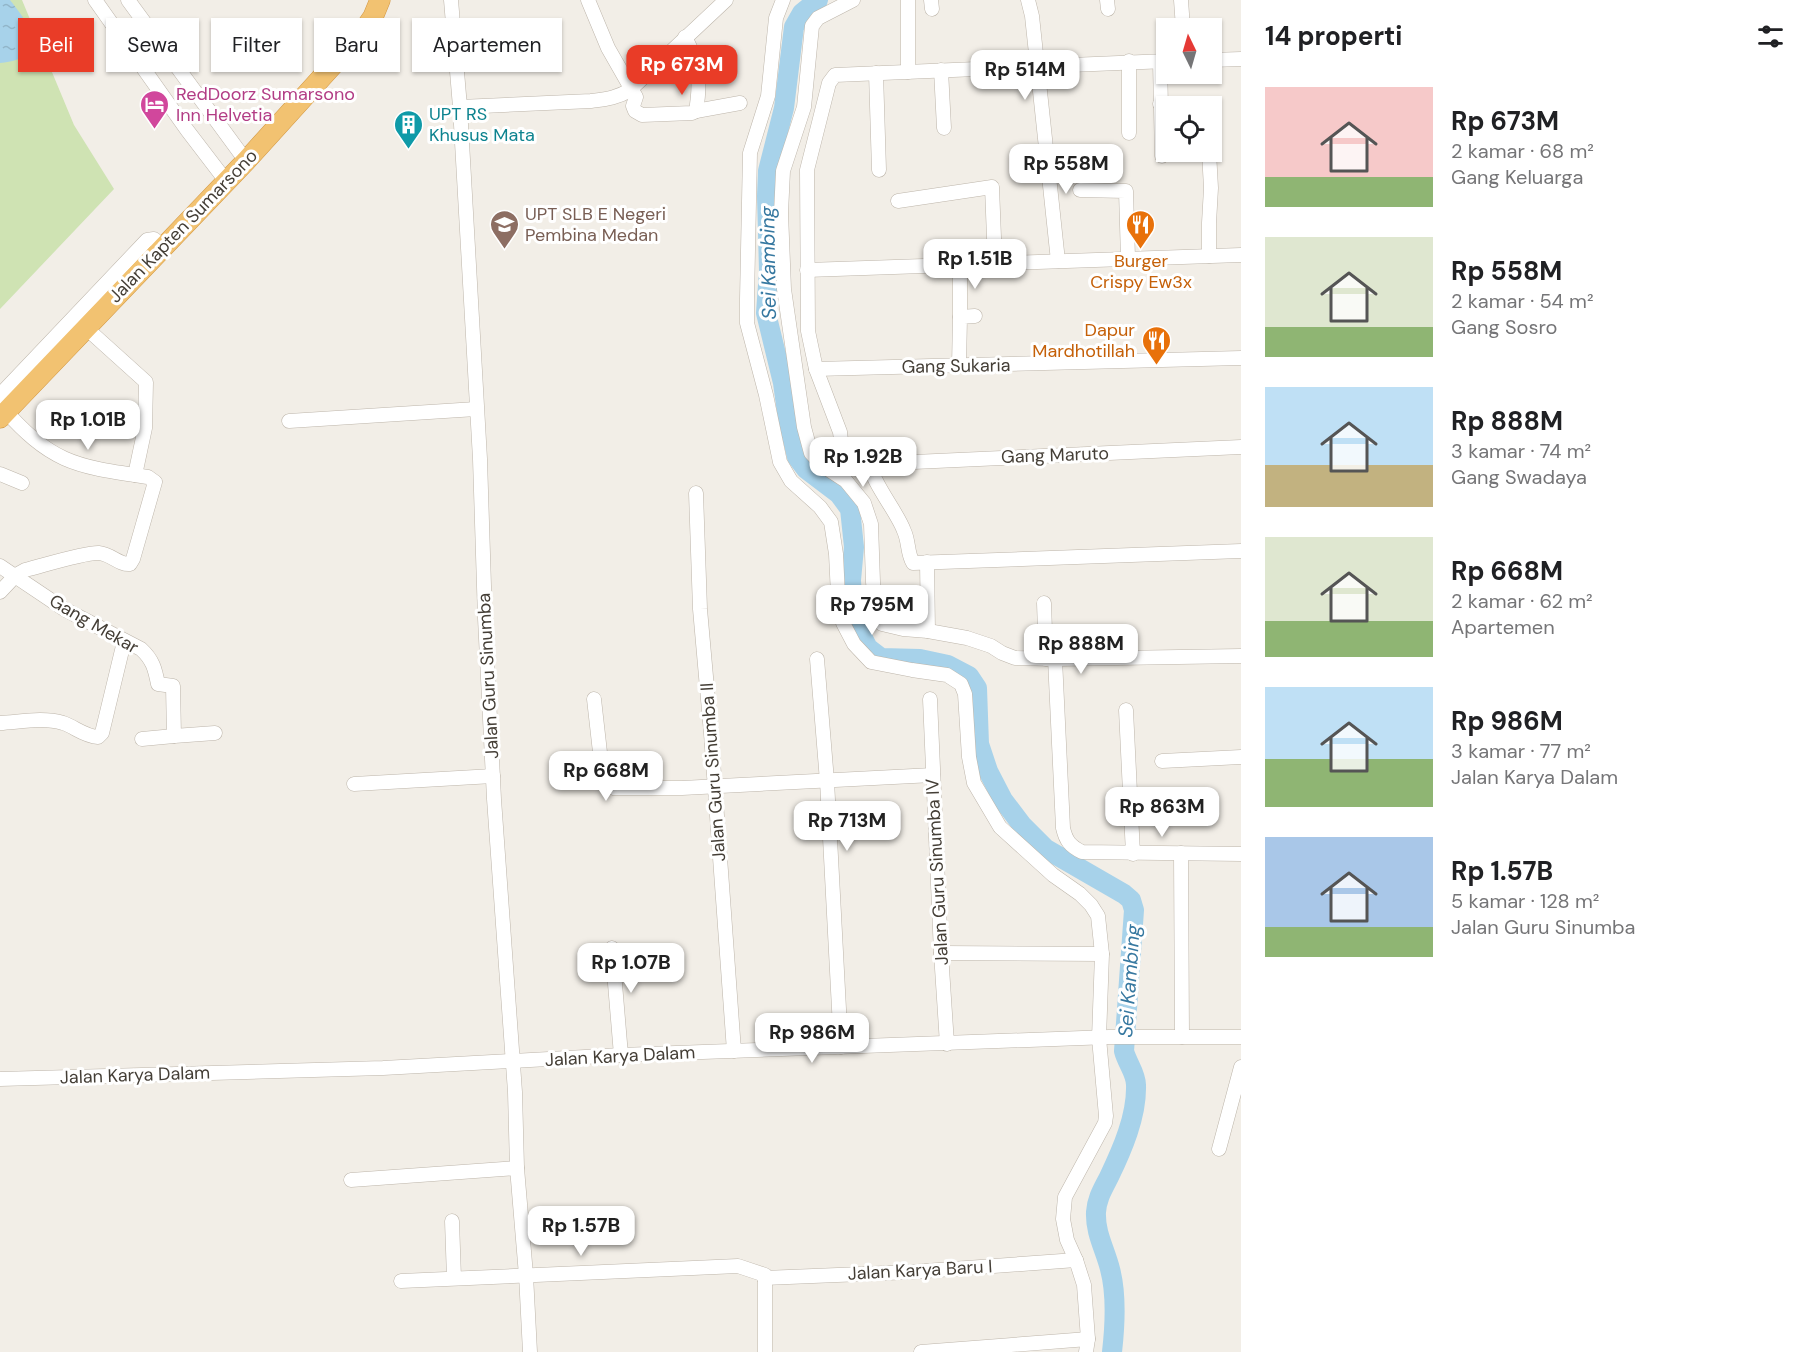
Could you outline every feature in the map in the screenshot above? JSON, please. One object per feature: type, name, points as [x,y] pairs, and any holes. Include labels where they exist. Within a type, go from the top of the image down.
[{"type":"highway","name":"Jalan Kapten Sumarsono","points":[[1,407],[84,322],[164,248],[246,161],[362,33],[373,17],[380,0]]},
{"type":"street","points":[[95,0],[107,18]]},
{"type":"street","points":[[128,0],[140,18]]},
{"type":"street","name":"Jalan Guru Sinumba","points":[[452,0],[476,409],[493,776],[530,1352]]},
{"type":"street","points":[[588,0],[608,48],[636,97],[633,106],[635,111],[642,115],[692,113],[740,104]]},
{"type":"street","points":[[460,107],[610,99],[630,90],[726,0]]},
{"type":"street","points":[[783,0],[776,18],[768,96],[750,153],[747,291],[747,323],[766,395],[780,462],[791,481],[820,507],[831,522],[841,614],[854,644],[872,662],[947,675],[961,684],[965,694],[969,757],[974,783],[1000,827],[1053,876],[1080,894],[1091,905],[1098,916],[1102,954],[1105,1123],[1065,1197],[1063,1219],[1067,1240],[1084,1285],[1087,1346],[921,1352]]},
{"type":"street","points":[[853,0],[818,18],[812,26],[804,107],[783,171],[784,288],[804,427],[812,453],[823,466],[846,482],[864,503],[871,524],[873,582],[879,622],[903,629],[967,638],[991,646],[1015,658],[1241,656]]},
{"type":"street","points":[[908,0],[908,72]]},
{"type":"street","points":[[1028,0],[1058,261]]},
{"type":"street","points":[[1181,0],[1182,18]]},
{"type":"street","points":[[685,37],[696,56],[699,89],[696,111]]},
{"type":"street","points":[[1222,60],[1241,59]]},
{"type":"street","points":[[1129,61],[1129,133]]},
{"type":"street","points":[[1156,61],[835,75],[830,83],[807,170],[808,331],[816,369],[840,432],[844,459],[870,464],[890,507],[905,531],[913,562],[1241,551]]},
{"type":"street","points":[[942,70],[944,128]]},
{"type":"street","points":[[145,72],[226,181]]},
{"type":"street","points":[[180,72],[246,161]]},
{"type":"street","points":[[876,73],[879,170]]},
{"type":"street","points":[[1209,256],[1210,162]]},
{"type":"street","points":[[898,201],[992,187],[995,263]]},
{"type":"street","points":[[1080,190],[1126,191],[1128,258]]},
{"type":"street","points":[[807,270],[1241,255]]},
{"type":"street","points":[[959,366],[960,264]]},
{"type":"street","points":[[960,317],[975,316]]},
{"type":"street","points":[[84,322],[146,382],[145,428],[135,475]]},
{"type":"street","name":"Gang Sukaria","points":[[816,369],[1241,358]]},
{"type":"street","points":[[0,592],[16,575],[25,570],[96,553],[109,555],[124,565],[130,564],[155,482],[151,478],[99,470],[67,460],[44,448],[22,430],[1,407]]},
{"type":"street","points":[[289,421],[476,409]]},
{"type":"street","name":"Gang Maruto","points":[[870,464],[1241,447]]},
{"type":"street","points":[[0,474],[21,483]]},
{"type":"street","name":"Jalan Guru Sinumba II","points":[[696,492],[700,609],[734,1051]]},
{"type":"street","points":[[927,562],[927,631]]},
{"type":"street","name":"Gang Mekar","points":[[0,566],[64,609],[150,657],[158,684],[173,686],[174,736]]},
{"type":"street","points":[[1044,603],[1051,659],[1062,828],[1066,840],[1072,847],[1082,852],[1241,854]]},
{"type":"street","points":[[0,723],[54,721],[65,723],[90,736],[98,737],[102,733],[124,642]]},
{"type":"street","points":[[817,659],[827,781],[841,1047]]},
{"type":"street","points":[[594,699],[603,775],[607,785],[618,789],[933,775]]},
{"type":"street","name":"Jalan Guru Sinumba IV","points":[[930,699],[947,1044]]},
{"type":"street","points":[[1126,710],[1133,854]]},
{"type":"street","points":[[142,739],[215,733]]},
{"type":"street","points":[[1162,761],[1241,757]]},
{"type":"street","points":[[354,784],[493,776]]},
{"type":"street","points":[[1181,853],[1182,1037]]},
{"type":"street","points":[[612,948],[621,1055]]},
{"type":"street","points":[[941,953],[1102,954]]},
{"type":"street","name":"Jalan Karya Dalam","points":[[0,1079],[383,1068],[621,1055],[1104,1037],[1241,1037]]},
{"type":"street","points":[[1219,1149],[1241,1067]]},
{"type":"street","points":[[351,1180],[517,1168]]},
{"type":"street","points":[[452,1221],[454,1278]]},
{"type":"street","name":"Jalan Karya Baru I","points":[[764,1278],[911,1272],[1076,1260]]},
{"type":"street","points":[[401,1281],[738,1266],[765,1275],[765,1352]]},
{"type":"green space","points":[[0,0],[22,0],[29,18],[18,18],[18,72],[52,72],[74,125],[114,189],[0,309]]},
{"type":"water","points":[[0,0],[10,0],[23,18],[18,18],[18,59],[0,63]]},
{"type":"waterway","name":"Sei Kambing","points":[[818,0],[802,13],[794,27],[784,108],[768,171],[769,271],[766,313],[783,383],[788,420],[797,457],[806,469],[839,494],[850,509],[854,547],[851,580],[853,619],[868,648],[881,658],[920,659],[948,665],[969,676],[977,688],[979,744],[988,771],[1003,800],[1022,825],[1046,849],[1131,900],[1134,910],[1124,1051],[1135,1076],[1136,1097],[1128,1133],[1101,1194],[1096,1212],[1099,1234],[1114,1289],[1115,1321],[1112,1352]]},
{"type":"place","name":"RedDoorz Sumarsono Inn Helvetia","points":[[155,130]]},
{"type":"place","name":"UPT RS Khusus Mata","points":[[408,150]]},
{"type":"place","name":"UPT SLB E Negeri Pembina Medan","points":[[504,250]]},
{"type":"place","name":"Burger Crispy Ew3x","points":[[1141,250]]},
{"type":"place","name":"Dapur Mardhotillah","points":[[1156,366]]}]
